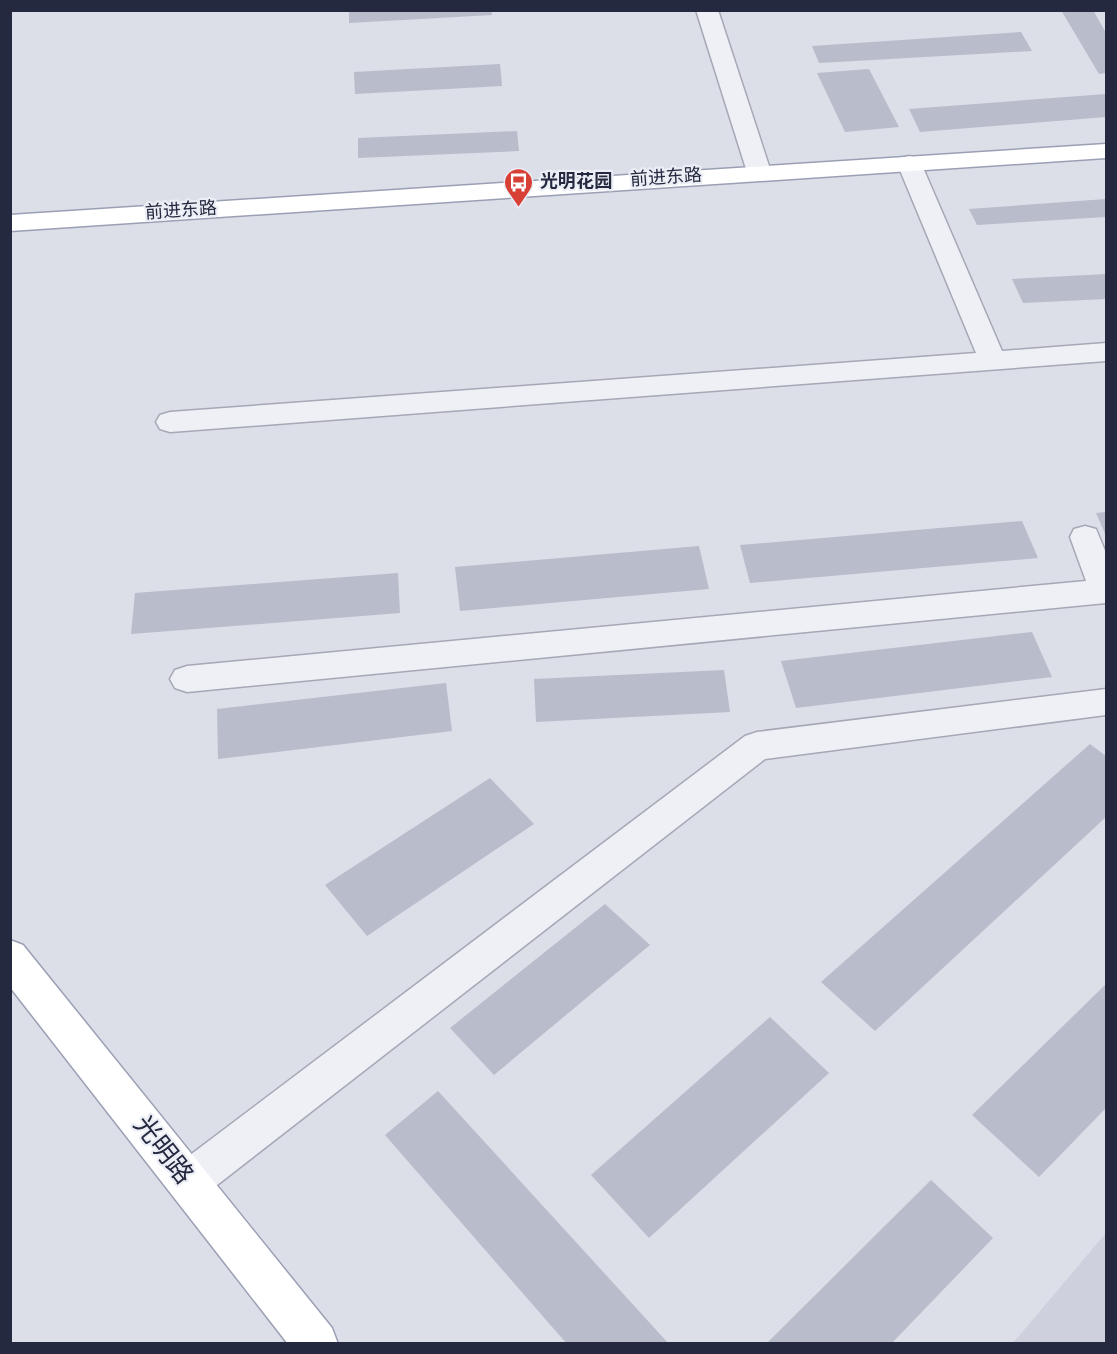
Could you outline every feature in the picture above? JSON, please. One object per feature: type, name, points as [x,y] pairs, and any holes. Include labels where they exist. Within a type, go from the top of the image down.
[{"type":"main road","name":"前进东路","points":[[10,223],[759,172],[1107,151]]},
{"type":"main road","name":"光明路","points":[[10,957],[316,1344]]},
{"type":"street","points":[[707,10],[759,172]]},
{"type":"street","points":[[909,163],[993,361]]},
{"type":"street","points":[[170,422],[1107,352]]},
{"type":"street","points":[[187,679],[1106,591],[1085,537]]},
{"type":"street","points":[[188,1182],[757,746],[1107,702]]},
{"type":"shaded area","points":[[1106,1233],[1106,1343],[1013,1343]]},
{"type":"building","points":[[349,10],[491,10],[492,15],[349,23]]},
{"type":"building","points":[[1061,10],[1093,10],[1106,33],[1106,73],[1099,74]]},
{"type":"building","points":[[1021,32],[1032,51],[819,63],[812,46]]},
{"type":"building","points":[[500,64],[502,86],[355,94],[354,72]]},
{"type":"building","points":[[869,69],[899,127],[845,132],[817,73]]},
{"type":"building","points":[[1106,94],[1106,117],[920,132],[909,109]]},
{"type":"building","points":[[517,131],[519,151],[358,158],[358,138]]},
{"type":"building","points":[[1106,199],[1106,217],[977,225],[969,209]]},
{"type":"building","points":[[1106,274],[1106,299],[1023,303],[1012,279]]},
{"type":"building","points":[[1106,512],[1106,536],[1096,513]]},
{"type":"building","points":[[1022,521],[1038,558],[750,583],[740,545]]},
{"type":"building","points":[[699,546],[709,589],[460,611],[455,567]]},
{"type":"building","points":[[398,573],[400,613],[131,634],[135,593]]},
{"type":"building","points":[[1032,632],[1052,677],[796,708],[781,661]]},
{"type":"building","points":[[724,670],[730,712],[536,722],[534,679]]},
{"type":"building","points":[[446,683],[452,731],[218,759],[217,709]]},
{"type":"building","points":[[1090,744],[1106,756],[1106,817],[875,1031],[821,982]]},
{"type":"building","points":[[490,778],[534,824],[367,936],[325,885]]},
{"type":"building","points":[[605,904],[650,945],[494,1075],[450,1028]]},
{"type":"building","points":[[1106,984],[1106,1108],[1039,1177],[972,1115]]},
{"type":"building","points":[[770,1017],[829,1073],[649,1238],[591,1175]]},
{"type":"building","points":[[438,1091],[669,1344],[567,1344],[385,1135]]},
{"type":"building","points":[[931,1180],[993,1238],[891,1344],[766,1344]]},
{"type":"place","name":"光明花园","points":[[519,208]]}]
